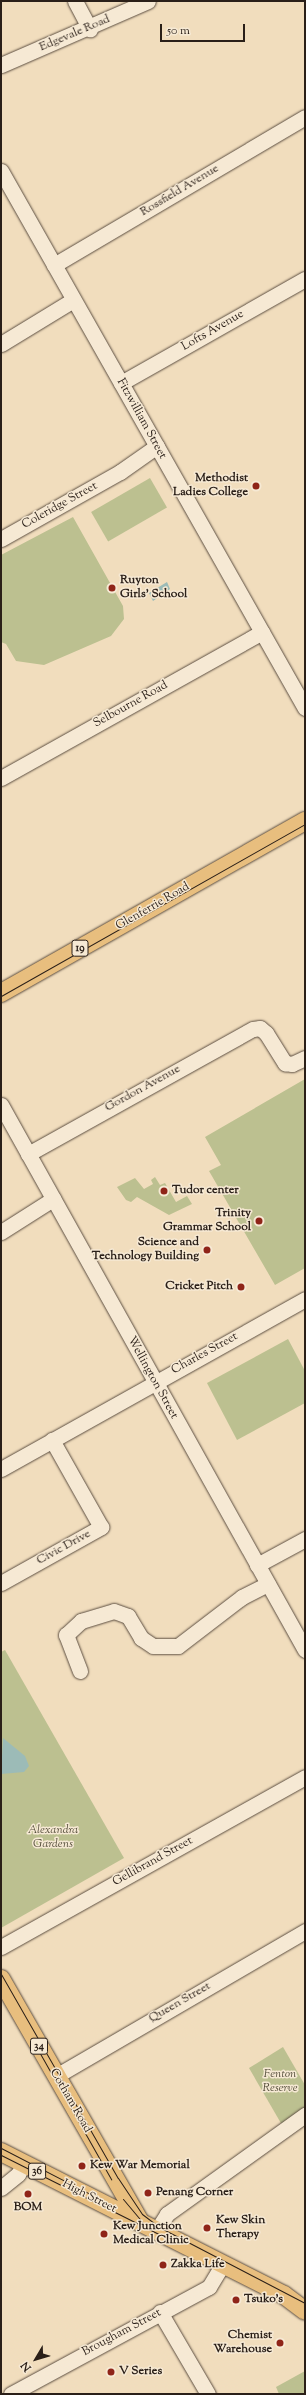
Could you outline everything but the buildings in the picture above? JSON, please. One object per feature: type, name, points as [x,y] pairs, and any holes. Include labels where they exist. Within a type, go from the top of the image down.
[{"type":"main road","name":"Glenferrie Road","points":[[1,993],[305,820]]},
{"type":"main road","name":"Cotham Road","points":[[1,1979],[140,2222]]},
{"type":"main road","name":"High Street","points":[[1,2152],[284,2295],[305,2311]]},
{"type":"main road","name":"High Street","points":[[284,2295],[305,2299]]},
{"type":"street","points":[[75,1],[90,29]]},
{"type":"street","name":"Edgevale Road","points":[[1,65],[90,29],[148,1]]},
{"type":"street","name":"Rossfield Avenue","points":[[54,265],[305,117]]},
{"type":"street","name":"Fitzwilliam Street","points":[[3,178],[54,265],[305,708]]},
{"type":"street","name":"Lofts Avenue","points":[[121,383],[305,279]]},
{"type":"street","points":[[1,344],[73,300]]},
{"type":"street","name":"Coleridge Street","points":[[1,539],[159,450]]},
{"type":"street","name":"Selbourne Road","points":[[1,778],[262,632]]},
{"type":"street","name":"Gordon Avenue","points":[[28,1154],[260,1028],[285,1063],[292,1064],[305,1058]]},
{"type":"street","name":"Wellington Street","points":[[1,1105],[154,1382],[305,1650]]},
{"type":"street","points":[[1,1232],[55,1202]]},
{"type":"street","name":"Charles Street","points":[[1,1469],[154,1382],[305,1299]]},
{"type":"street","name":"Civic Drive","points":[[1,1583],[101,1528],[52,1440]]},
{"type":"street","points":[[257,1565],[305,1538]]},
{"type":"street","points":[[80,1671],[66,1635],[81,1621],[114,1611],[128,1616],[141,1638],[153,1646],[178,1646],[242,1597],[268,1584]]},
{"type":"street","name":"Gellibrand Street","points":[[1,1947],[305,1777]]},
{"type":"street","name":"Queen Street","points":[[56,2076],[305,1931]]},
{"type":"street","points":[[157,2230],[167,2214],[228,2172],[305,2115]]},
{"type":"street","points":[[1,2188],[18,2174],[24,2164]]},
{"type":"street","name":"Brougham Street","points":[[10,2394],[160,2312],[212,2286],[223,2264]]},
{"type":"street","points":[[160,2312],[208,2394]]},
{"type":"green space","points":[[150,478],[167,507],[108,541],[91,512]]},
{"type":"green space","points":[[73,517],[123,606],[124,619],[111,636],[44,665],[16,661],[6,644],[1,642],[1,555]]},
{"type":"green space","points":[[305,1079],[305,1268],[275,1285],[209,1171],[221,1165],[205,1137]]},
{"type":"green space","points":[[155,1177],[160,1185],[165,1183],[176,1202],[187,1196],[192,1204],[169,1215],[137,1197],[131,1202],[126,1200],[117,1187],[135,1178],[144,1189],[153,1184],[151,1180]]},
{"type":"green space","points":[[288,1339],[305,1371],[305,1403],[237,1440],[207,1383]]},
{"type":"green space","name":"Alexandra Gardens","points":[[5,1650],[124,1858],[1,1928],[1,1652]]},
{"type":"green space","name":"Fenton Reserve","points":[[283,2047],[305,2085],[305,2108],[282,2125],[249,2068]]},
{"type":"green space","points":[[305,2371],[305,2394],[279,2394],[276,2387]]},
{"type":"water","points":[[167,582],[170,589],[153,601],[149,593]]},
{"type":"water","points":[[3,1738],[25,1756],[29,1766],[24,1772],[1,1774]]},
{"type":"tram line","points":[[1,996],[305,824]]},
{"type":"tram line","points":[[1,1974],[118,2178],[142,2214],[159,2227],[305,2303]]},
{"type":"tram line","points":[[33,2041],[111,2179]]},
{"type":"tram line","points":[[1,2148],[90,2194]]},
{"type":"tram line","points":[[1,2155],[169,2239]]},
{"type":"tram line","points":[[123,2199],[145,2225]]},
{"type":"place","name":"Methodist Ladies College","points":[[256,486]]},
{"type":"place","name":"Ruyton Girls' School","points":[[112,588]]},
{"type":"place","name":"Tudor center","points":[[164,1191]]},
{"type":"place","name":"Trinity Grammar School","points":[[259,1221]]},
{"type":"place","name":"Science and Technology Building","points":[[207,1250]]},
{"type":"place","name":"Cricket Pitch","points":[[241,1287]]},
{"type":"place","name":"Kew War Memorial","points":[[82,2166]]},
{"type":"place","name":"Penang Corner","points":[[148,2193]]},
{"type":"place","name":"BOM","points":[[28,2194]]},
{"type":"place","name":"Kew Skin Therapy","points":[[207,2228]]},
{"type":"place","name":"Kew Junction Medical Clinic","points":[[104,2234]]},
{"type":"place","name":"Zakka Life","points":[[163,2265]]},
{"type":"place","name":"Tsuko's","points":[[236,2300]]},
{"type":"place","name":"Chemist Warehouse","points":[[280,2343]]},
{"type":"place","name":"V Series","points":[[111,2372]]}]
